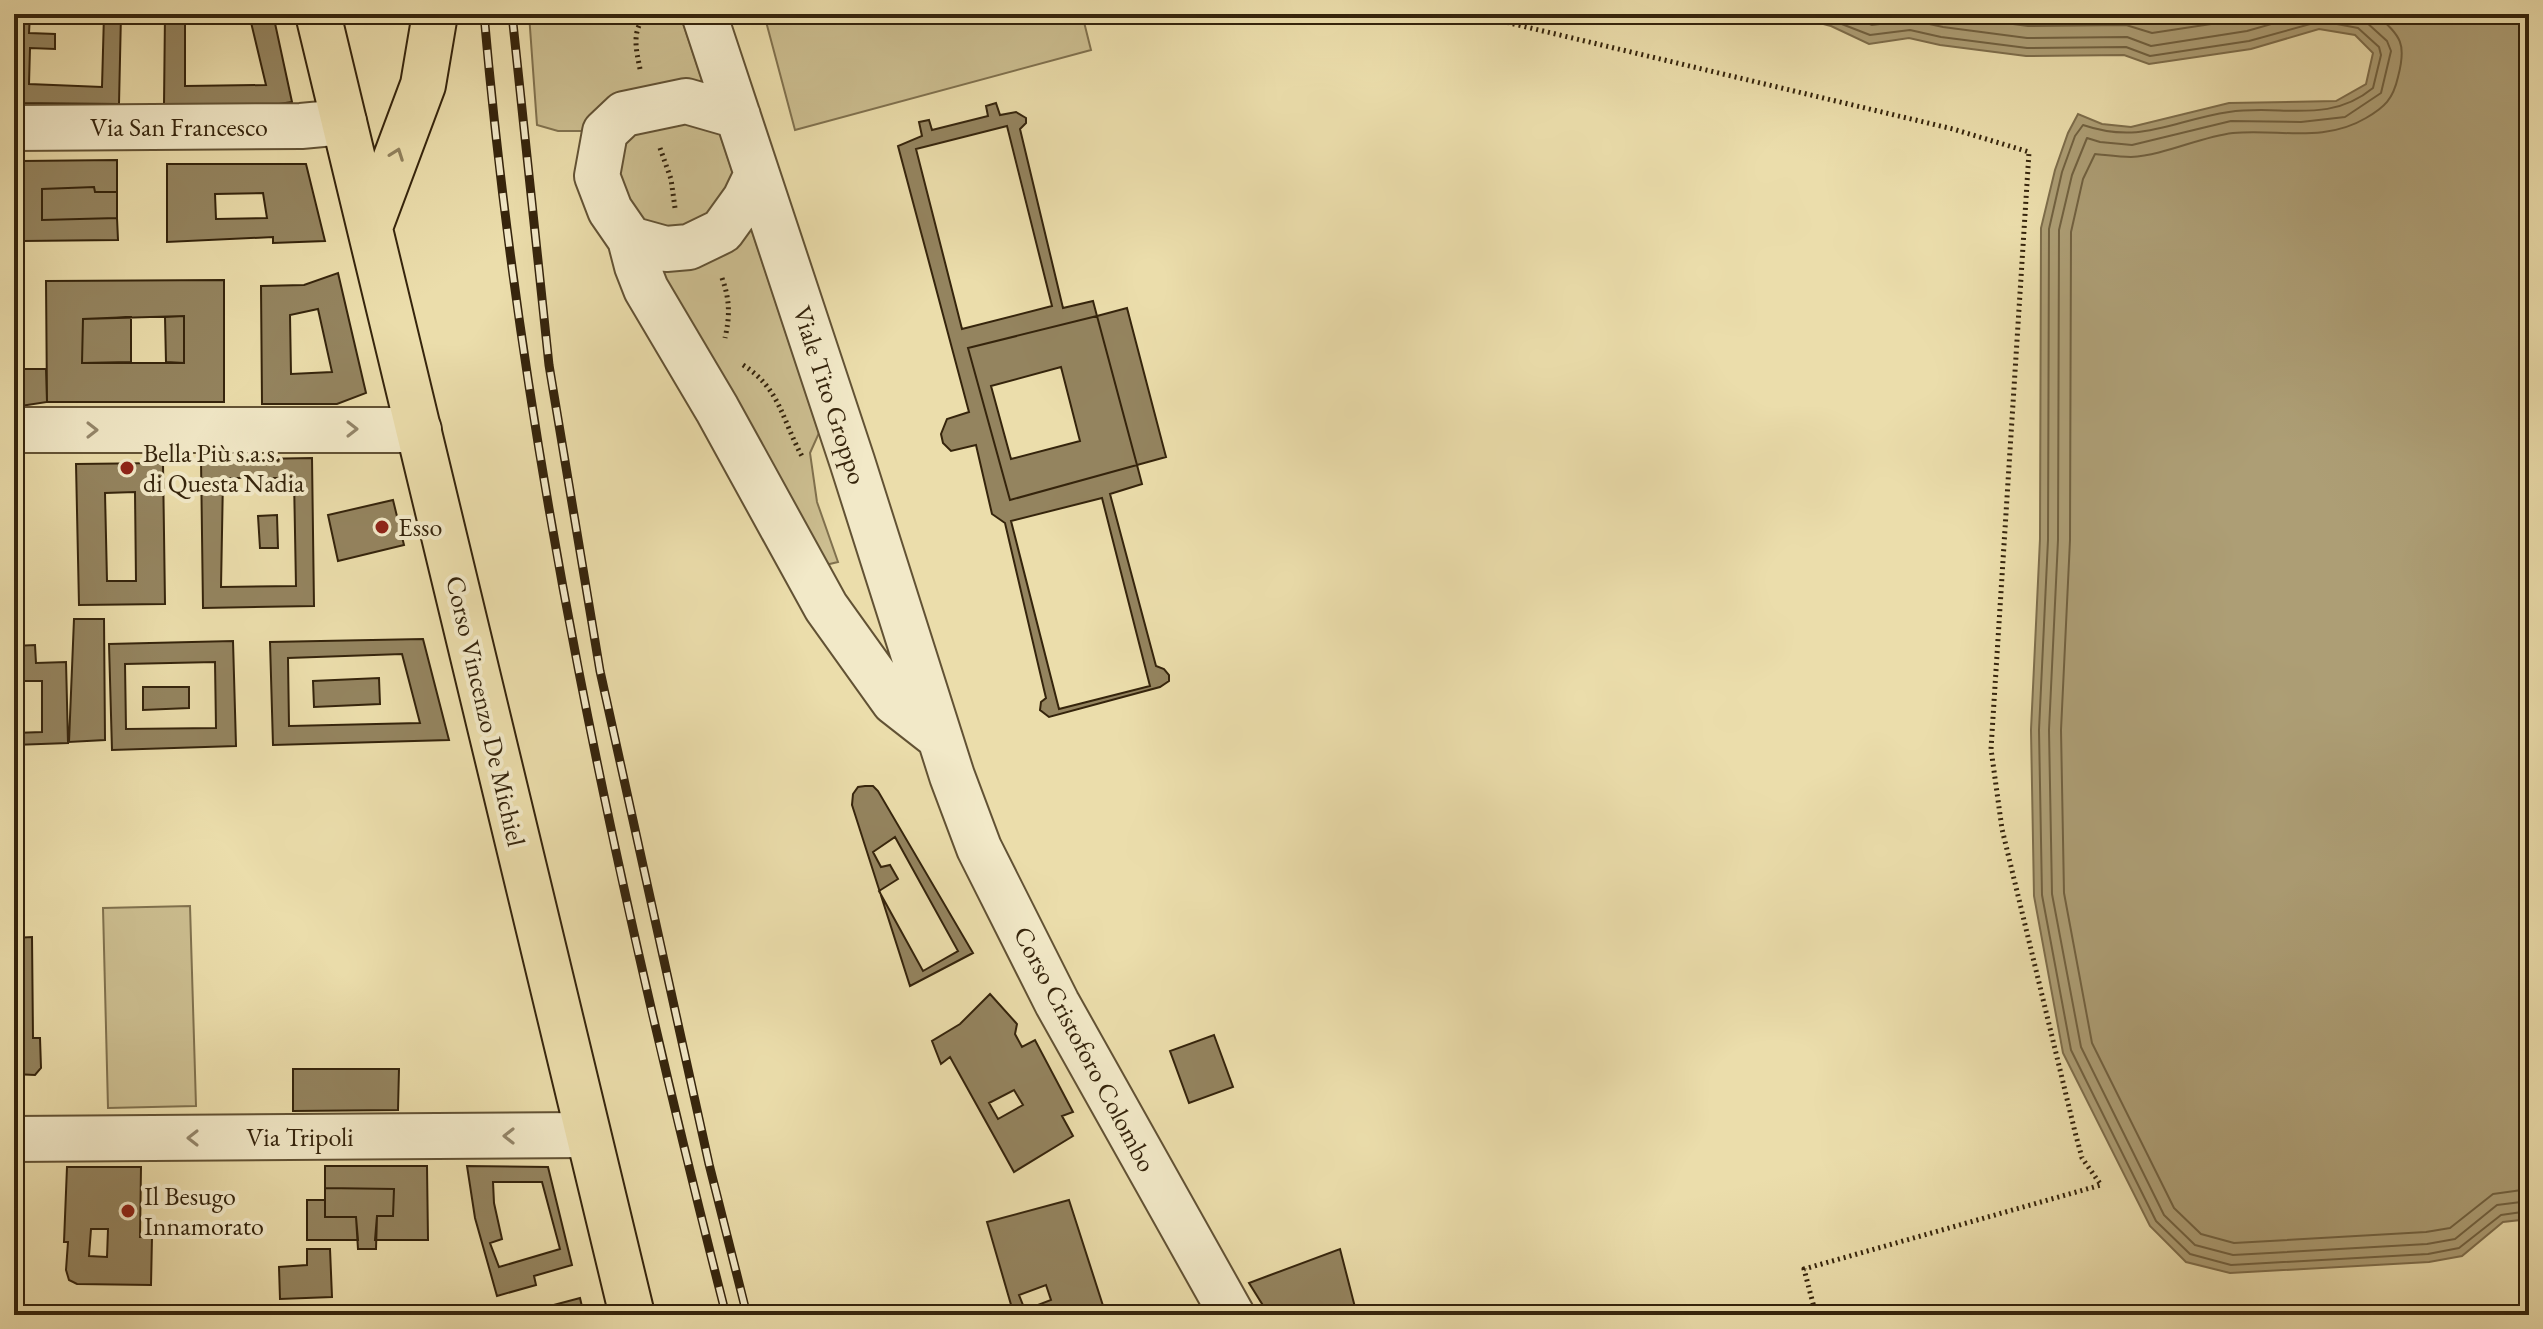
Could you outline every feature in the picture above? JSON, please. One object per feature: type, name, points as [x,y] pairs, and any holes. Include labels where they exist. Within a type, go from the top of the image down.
[{"type":"main road","name":"Corso Vincenzo De Michiel","points":[[318,14],[632,1315]]},
{"type":"main road","points":[[370,227],[423,85],[435,14]]},
{"type":"street","name":"Viale Tito Groppo","points":[[704,14],[946,757]]},
{"type":"street","points":[[738,116],[686,101],[624,114],[605,132],[597,176],[610,210],[630,239],[646,289],[717,409],[826,607],[894,702],[946,757]]},
{"type":"street","name":"Via San Francesco","points":[[14,128],[301,126],[344,122]]},
{"type":"street","points":[[630,239],[666,249],[689,247],[722,231],[745,199],[757,174]]},
{"type":"street","points":[[14,430],[419,430]]},
{"type":"street","name":"Corso Cristoforo Colombo","points":[[946,757],[979,848],[1057,1003],[1232,1315]]},
{"type":"street","name":"Via Tripoli","points":[[14,1139],[587,1135]]},
{"type":"path","points":[[1472,14],[1953,129],[2029,152],[1991,749],[2002,829],[2075,1132],[2082,1158],[2101,1185],[1804,1269],[1816,1315]]},
{"type":"shaded area","points":[[529,14],[680,14],[819,433],[810,453],[817,502],[838,562],[817,567],[657,278],[582,131],[558,131],[537,125]]},
{"type":"shaded area","points":[[764,14],[1082,14],[1091,50],[795,130]]},
{"type":"shaded area","points":[[190,906],[196,1106],[108,1108],[103,908]]},
{"type":"water","points":[[1785,14],[2529,14],[2529,1219],[2503,1222],[2462,1256],[2429,1262],[2230,1273],[2186,1262],[2150,1226],[2063,1053],[2034,896],[2031,730],[2040,539],[2041,228],[2068,133],[2078,114],[2102,124],[2131,127],[2229,103],[2336,101],[2366,84],[2373,53],[2355,35],[2319,29],[2251,49],[2149,64],[2124,55],[2026,56],[1909,38],[1869,44],[1831,26]]},
{"type":"building","points":[[14,14],[121,14],[119,104],[14,103]]},
{"type":"building","points":[[30,14],[104,14],[102,87],[29,84],[30,48],[55,49],[55,34],[29,33]]},
{"type":"building","points":[[165,14],[273,14],[292,102],[259,107],[164,105]]},
{"type":"building","points":[[185,14],[249,14],[266,85],[185,86]]},
{"type":"building","points":[[996,103],[1000,115],[1016,112],[1026,118],[1020,129],[1063,308],[1093,301],[1097,316],[968,348],[1010,500],[1137,465],[1142,484],[1110,494],[1156,666],[1169,675],[1169,681],[1160,687],[1049,717],[1040,710],[1041,702],[1046,698],[1005,523],[992,514],[976,445],[951,451],[943,443],[941,434],[947,419],[969,412],[898,146],[922,136],[919,122],[929,120],[932,130],[988,116],[986,106]]},
{"type":"building","points":[[1007,126],[1052,306],[962,329],[916,149]]},
{"type":"building","points":[[117,160],[117,192],[95,192],[94,187],[42,189],[42,220],[117,218],[118,240],[23,241],[22,161]]},
{"type":"building","points":[[167,164],[306,164],[325,241],[273,243],[273,237],[167,242]]},
{"type":"building","points":[[94,187],[95,192],[117,192],[117,218],[42,220],[42,189]]},
{"type":"building","points":[[263,193],[267,218],[216,219],[215,194]]},
{"type":"building","points":[[338,273],[366,393],[337,404],[262,404],[261,286],[304,285]]},
{"type":"building","points":[[224,280],[224,402],[47,402],[46,281]],"holes":[[[184,316],[184,363],[82,363],[83,319]]]},
{"type":"building","points":[[1127,308],[1166,457],[1137,465],[1097,316]]},
{"type":"building","points":[[318,309],[332,372],[291,374],[290,315]]},
{"type":"building","points":[[184,316],[184,363],[166,362],[165,317]]},
{"type":"building","points":[[1097,316],[1137,465],[1010,500],[968,348]]},
{"type":"building","points":[[131,317],[131,362],[82,363],[83,319]]},
{"type":"building","points":[[1061,367],[1080,441],[1011,459],[991,386]]},
{"type":"building","points":[[14,369],[46,369],[47,402],[14,407]]},
{"type":"building","points":[[312,458],[314,606],[203,608],[201,460]]},
{"type":"building","points":[[14,460],[21,460],[24,608],[14,608]]},
{"type":"building","points":[[163,463],[165,604],[79,605],[76,464]]},
{"type":"building","points":[[223,478],[294,478],[296,586],[221,587]]},
{"type":"building","points":[[135,492],[136,581],[107,581],[105,493]]},
{"type":"building","points":[[1102,498],[1150,686],[1059,709],[1011,521]]},
{"type":"building","points":[[393,500],[404,545],[338,561],[328,515]]},
{"type":"building","points":[[277,515],[278,548],[260,548],[258,516]]},
{"type":"building","points":[[74,619],[104,619],[105,740],[69,742]]},
{"type":"building","points":[[423,639],[449,740],[273,745],[270,642]]},
{"type":"building","points":[[233,641],[236,746],[112,750],[109,644]]},
{"type":"building","points":[[35,645],[36,663],[66,662],[68,743],[14,745],[14,646]]},
{"type":"building","points":[[402,654],[420,723],[289,726],[288,658]]},
{"type":"building","points":[[215,662],[216,728],[126,729],[125,664]]},
{"type":"building","points":[[14,664],[21,664],[21,681],[42,681],[42,732],[14,733]]},
{"type":"building","points":[[379,678],[380,704],[314,707],[313,681]]},
{"type":"building","points":[[143,687],[189,687],[189,708],[143,710]]},
{"type":"building","points":[[873,786],[973,953],[910,986],[852,805],[853,794],[858,787]]},
{"type":"building","points":[[895,837],[958,951],[923,971],[879,891],[898,879],[890,865],[881,867],[873,852]]},
{"type":"building","points":[[32,937],[33,1038],[40,1038],[41,1068],[35,1075],[14,1074],[14,938]]},
{"type":"building","points":[[990,994],[1017,1024],[1015,1034],[1022,1047],[1035,1040],[1073,1112],[1062,1116],[1073,1136],[1014,1172],[950,1057],[941,1064],[932,1041],[960,1024]]},
{"type":"building","points":[[1214,1035],[1233,1087],[1189,1103],[1170,1051]]},
{"type":"building","points":[[293,1069],[399,1069],[398,1110],[293,1111]]},
{"type":"building","points":[[1014,1090],[1023,1105],[998,1119],[989,1103]]},
{"type":"building","points":[[325,1166],[427,1166],[428,1240],[375,1240],[377,1216],[393,1216],[394,1189],[325,1188]]},
{"type":"building","points":[[467,1166],[548,1167],[572,1265],[534,1276],[536,1285],[497,1296],[475,1218]]},
{"type":"building","points":[[67,1167],[141,1167],[140,1237],[152,1237],[151,1285],[77,1284],[69,1280],[66,1270],[68,1242],[64,1242]]},
{"type":"building","points":[[493,1182],[542,1182],[560,1249],[499,1267],[490,1243],[502,1239]]},
{"type":"building","points":[[325,1188],[394,1189],[393,1216],[377,1216],[376,1249],[358,1249],[356,1217],[325,1217]]},
{"type":"building","points":[[307,1200],[325,1200],[325,1217],[356,1217],[358,1240],[307,1240]]},
{"type":"building","points":[[1069,1200],[1106,1315],[1014,1315],[987,1222]]},
{"type":"building","points":[[91,1229],[108,1229],[107,1257],[89,1256]]},
{"type":"building","points":[[307,1249],[330,1249],[332,1297],[280,1299],[279,1267],[307,1265]]},
{"type":"building","points":[[1340,1249],[1357,1315],[1269,1315],[1249,1283]]},
{"type":"building","points":[[1046,1285],[1051,1300],[1025,1310],[1019,1295]]},
{"type":"building","points":[[580,1298],[584,1315],[516,1315]]},
{"type":"building","points":[[187,1307],[187,1315],[154,1315],[153,1309]]},
{"type":"railway","points":[[484,14],[501,179],[523,343],[578,669],[648,993],[726,1315]]},
{"type":"railway","points":[[512,14],[549,365],[600,671],[709,1164],[747,1315]]},
{"type":"place","name":"Bella Più s.a.s. di Questa Nadia","points":[[127,468]]},
{"type":"place","name":"Esso","points":[[382,527]]},
{"type":"place","name":"Il Besugo Innamorato","points":[[128,1211]]}]
